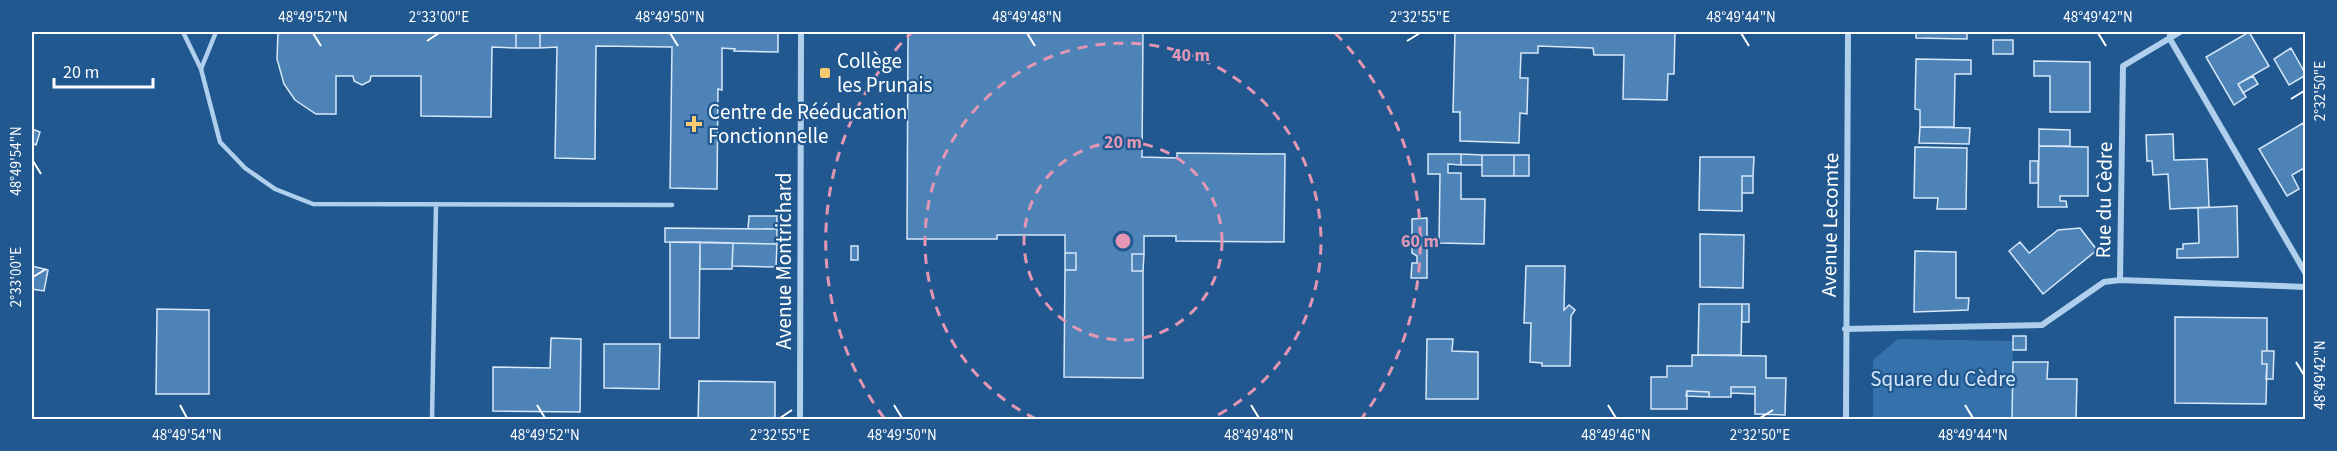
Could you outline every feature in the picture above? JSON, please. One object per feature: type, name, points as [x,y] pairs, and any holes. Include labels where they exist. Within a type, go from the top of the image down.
[{"type":"street","name":"Avenue Montrichard","points":[[800,420],[801,32]]},
{"type":"street","name":"Avenue Lecomte","points":[[1846,420],[1848,32]]},
{"type":"street","points":[[2170,32],[2170,39],[2306,274]]},
{"type":"street","points":[[2170,39],[2180,32]]},
{"type":"street","name":"Rue du Cèdre","points":[[1845,329],[2042,325],[2104,282],[2120,280],[2123,66],[2170,39]]},
{"type":"street","points":[[2120,280],[2306,287]]},
{"type":"lane","points":[[183,32],[201,69],[220,142],[245,168],[274,189],[313,204],[672,205]]},
{"type":"lane","points":[[201,69],[216,32]]},
{"type":"lane","points":[[432,420],[436,204]]},
{"type":"green space","name":"Square du Cèdre","points":[[1898,339],[2013,341],[2012,419],[1873,419],[1873,360]]},
{"type":"building","points":[[278,32],[516,32],[516,48],[492,47],[491,117],[421,116],[421,76],[371,76],[370,81],[362,85],[354,81],[353,76],[336,76],[336,114],[316,114],[295,100],[284,84],[277,59]]},
{"type":"building","points":[[516,32],[540,32],[540,48],[516,48]]},
{"type":"building","name":"Centre de Rééducation Fonctionnelle","points":[[540,32],[778,32],[778,52],[734,51],[735,49],[722,48],[722,90],[718,89],[717,189],[670,188],[672,47],[596,46],[595,159],[555,158],[557,47],[540,48]]},
{"type":"building","points":[[908,32],[1143,32],[1142,157],[1177,158],[1177,153],[1285,154],[1284,242],[1176,241],[1176,236],[1144,236],[1144,254],[1132,254],[1132,271],[1143,271],[1143,378],[1064,377],[1065,270],[1076,270],[1076,253],[1065,253],[1065,235],[997,235],[997,239],[907,239]]},
{"type":"building","points":[[1455,32],[1675,32],[1674,74],[1668,74],[1667,100],[1623,99],[1624,55],[1594,55],[1593,48],[1538,46],[1538,53],[1521,53],[1520,78],[1528,78],[1527,114],[1520,113],[1519,143],[1460,141],[1460,112],[1453,112]]},
{"type":"building","points":[[1916,32],[1967,32],[1967,39],[1916,38]]},
{"type":"building","points":[[2249,32],[2269,66],[2238,84],[2246,97],[2234,105],[2206,57]]},
{"type":"building","points":[[1993,40],[2013,40],[2013,54],[1993,54]]},
{"type":"building","points":[[2291,48],[2306,75],[2289,85],[2274,59]]},
{"type":"building","points":[[1916,59],[1971,60],[1971,74],[1955,74],[1954,127],[1920,127],[1920,110],[1915,109]]},
{"type":"building","points":[[2034,61],[2090,62],[2090,112],[2050,112],[2050,76],[2034,76]]},
{"type":"building","points":[[2253,76],[2258,84],[2243,93],[2238,84]]},
{"type":"building","points":[[2303,123],[2306,128],[2306,167],[2292,175],[2299,189],[2287,196],[2259,149]]},
{"type":"building","points":[[1920,127],[1970,128],[1969,144],[1919,143]]},
{"type":"building","points":[[32,129],[40,132],[36,145],[32,143]]},
{"type":"building","points":[[2039,129],[2070,130],[2070,146],[2039,146]]},
{"type":"building","points":[[2173,134],[2174,160],[2207,159],[2209,207],[2170,209],[2168,174],[2153,175],[2152,161],[2147,161],[2146,135]]},
{"type":"building","points":[[2039,146],[2088,147],[2088,196],[2060,196],[2060,201],[2066,201],[2067,207],[2038,207]]},
{"type":"building","points":[[1915,147],[1967,148],[1966,209],[1937,209],[1938,198],[1914,198]]},
{"type":"building","points":[[1428,154],[1461,154],[1461,165],[1448,164],[1448,173],[1461,173],[1461,199],[1485,199],[1484,244],[1439,243],[1440,174],[1428,174]]},
{"type":"building","points":[[1461,154],[1482,155],[1482,165],[1461,165]]},
{"type":"building","points":[[1482,155],[1514,155],[1514,176],[1482,176]]},
{"type":"building","points":[[1514,155],[1529,155],[1529,176],[1514,176]]},
{"type":"building","points":[[1700,157],[1754,157],[1753,176],[1742,176],[1742,211],[1699,210]]},
{"type":"building","points":[[2030,161],[2038,161],[2038,183],[2030,183]]},
{"type":"building","points":[[1742,176],[1753,176],[1753,193],[1742,193]]},
{"type":"building","points":[[2237,206],[2238,257],[2177,258],[2177,249],[2183,249],[2183,244],[2199,243],[2198,208]]},
{"type":"building","points":[[749,216],[777,216],[777,229],[748,229]]},
{"type":"building","points":[[1427,218],[1427,278],[1411,278],[1412,263],[1417,263],[1417,256],[1412,253],[1412,244],[1417,241],[1417,234],[1412,234],[1412,219]]},
{"type":"building","points":[[665,228],[777,229],[777,244],[665,242]]},
{"type":"building","points":[[2080,228],[2097,250],[2043,294],[2009,251],[2020,242],[2029,253],[2058,230]]},
{"type":"building","points":[[1700,234],[1744,235],[1743,288],[1700,287]]},
{"type":"building","points":[[670,242],[700,242],[699,338],[670,338]]},
{"type":"building","points":[[700,242],[733,243],[732,269],[700,269]]},
{"type":"building","points":[[733,243],[777,244],[776,267],[732,266]]},
{"type":"building","points":[[851,246],[858,246],[858,260],[851,260]]},
{"type":"building","points":[[1915,251],[1956,252],[1956,298],[1969,298],[1968,310],[1914,312]]},
{"type":"building","points":[[1065,253],[1076,253],[1076,270],[1065,270]]},
{"type":"building","points":[[1132,254],[1144,254],[1143,271],[1132,271]]},
{"type":"building","points":[[32,266],[48,270],[44,291],[32,289]]},
{"type":"building","points":[[1526,266],[1565,266],[1564,310],[1569,305],[1575,310],[1571,316],[1570,366],[1542,366],[1542,363],[1530,362],[1531,323],[1524,323]]},
{"type":"building","points":[[1699,304],[1742,304],[1741,355],[1698,355]]},
{"type":"building","points":[[1742,304],[1749,304],[1749,322],[1742,322]]},
{"type":"building","points":[[157,309],[209,310],[209,394],[156,394]]},
{"type":"building","points":[[2175,317],[2267,318],[2267,351],[2262,351],[2262,364],[2267,364],[2266,404],[2175,403]]},
{"type":"building","points":[[2013,336],[2026,336],[2026,350],[2013,350]]},
{"type":"building","points":[[551,338],[581,339],[580,412],[493,411],[493,367],[550,368]]},
{"type":"building","points":[[1427,339],[1453,339],[1452,351],[1478,352],[1478,399],[1426,399]]},
{"type":"building","points":[[604,344],[660,344],[659,389],[604,388]]},
{"type":"building","points":[[2262,351],[2274,351],[2273,379],[2266,379],[2267,364],[2262,364]]},
{"type":"building","points":[[1692,355],[1766,356],[1766,378],[1786,378],[1785,415],[1755,414],[1755,387],[1731,387],[1731,397],[1709,397],[1709,392],[1687,391],[1687,409],[1651,409],[1651,377],[1667,377],[1667,366],[1692,366]]},
{"type":"building","points":[[2013,362],[2048,362],[2047,379],[2077,379],[2076,420],[2012,419]]},
{"type":"building","points":[[699,381],[775,382],[775,420],[698,420]]},
{"type":"building","points":[[1731,387],[1755,387],[1755,394],[1731,393]]},
{"type":"building","points":[[1687,391],[1709,392],[1709,397],[1686,396]]},
{"type":"place","name":"Collège les Prunais","points":[[825,73]]},
{"type":"place","name":"Centre de Rééducation Fonctionnelle","points":[[694,124]]}]
